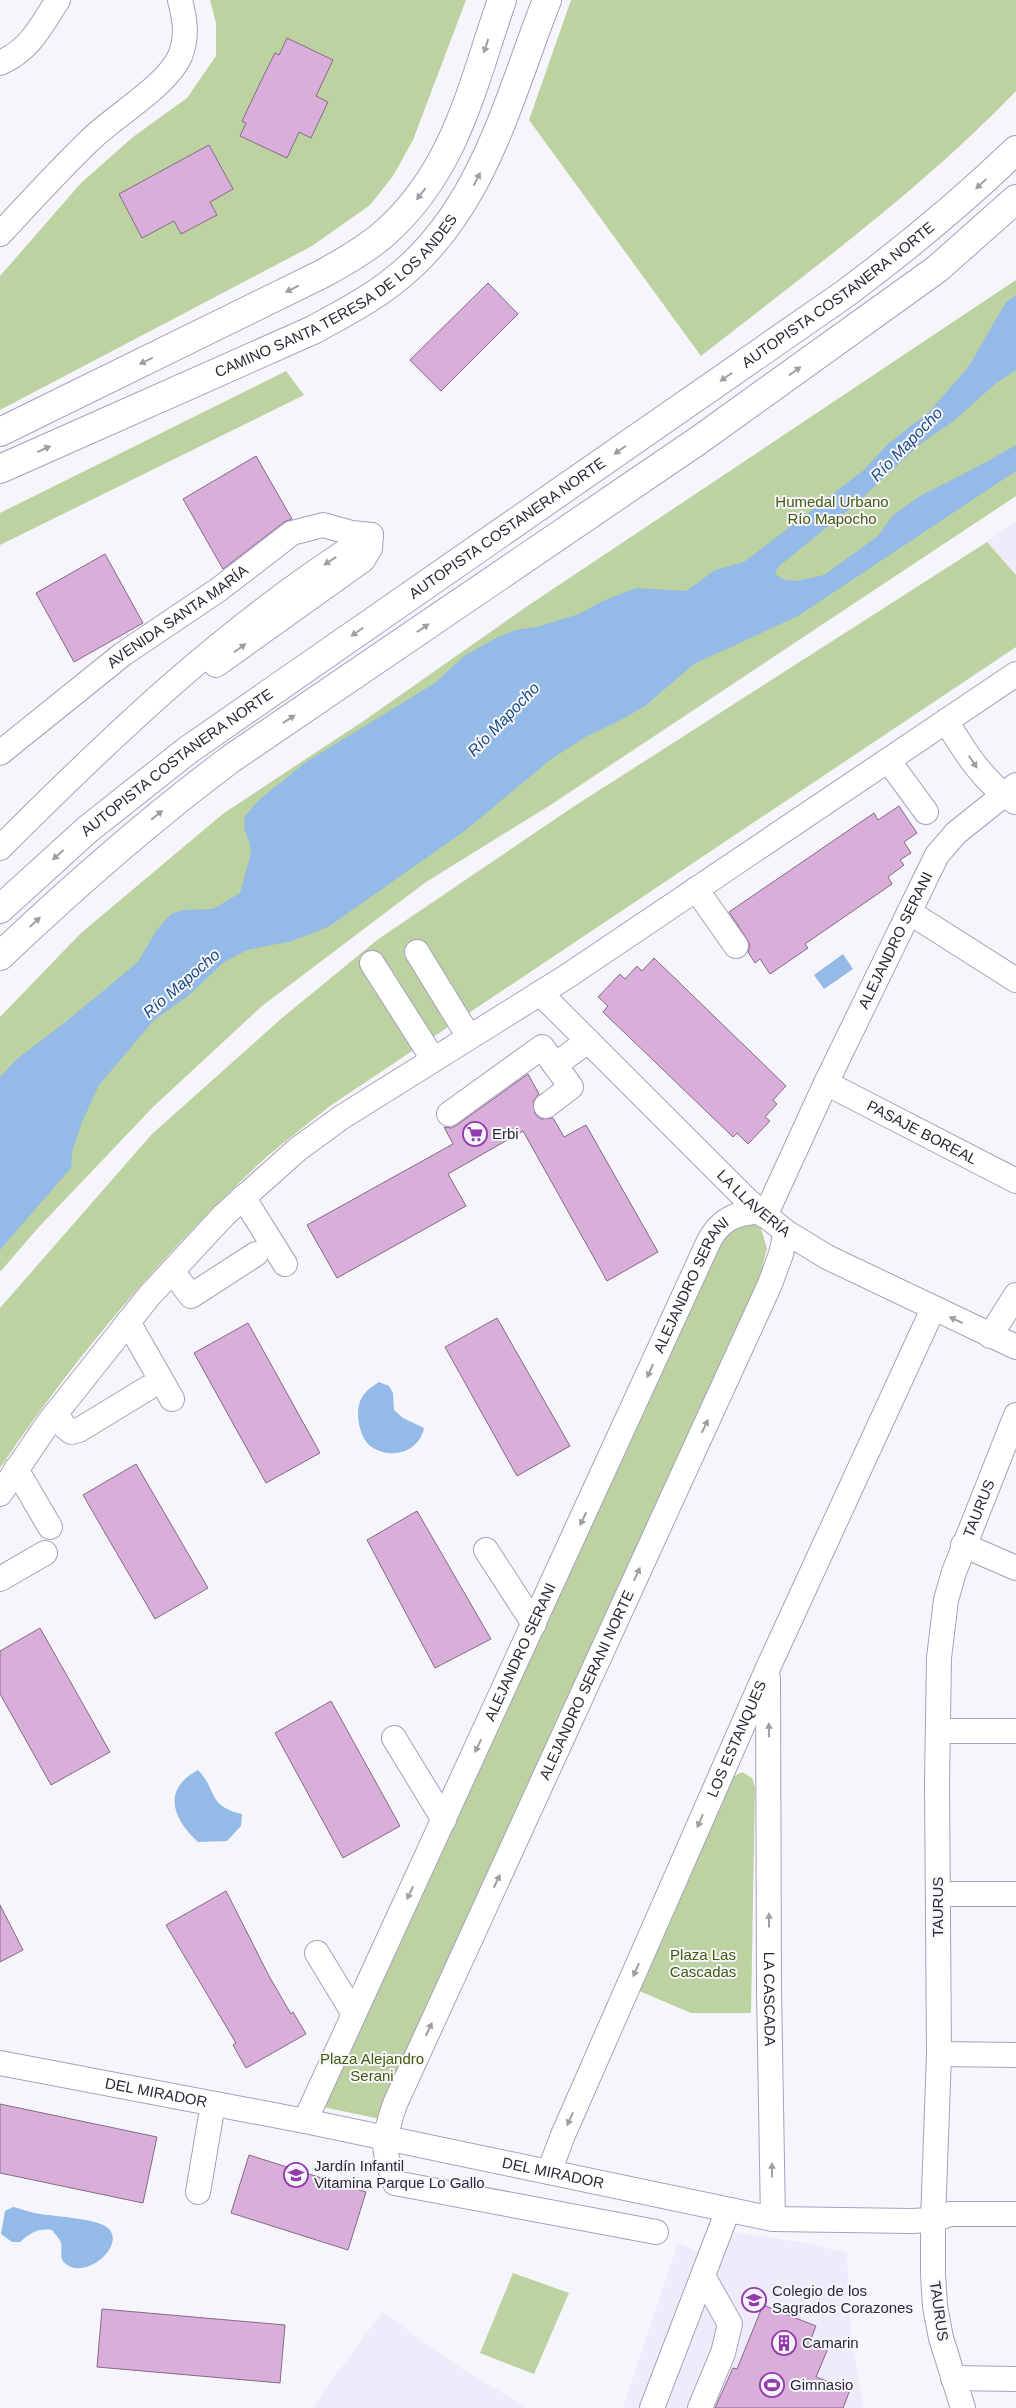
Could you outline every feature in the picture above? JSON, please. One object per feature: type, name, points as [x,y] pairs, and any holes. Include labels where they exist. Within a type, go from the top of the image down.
[{"type":"main road","name":"CAMINO SANTA TERESA DE LOS ANDES","points":[[0,432],[322,274],[366,248],[385,233],[420,196],[436,174],[445,157],[464,115],[502,0]]},
{"type":"main road","name":"CAMINO SANTA TERESA DE LOS ANDES","points":[[0,469],[313,330],[389,284],[426,251],[444,230],[460,208],[476,180],[492,146],[547,0]]},
{"type":"main road","name":"AUTOPISTA COSTANERA NORTE","points":[[0,909],[88,829],[188,750],[846,293],[919,237],[976,189],[1016,150]]},
{"type":"main road","name":"AUTOPISTA COSTANERA NORTE","points":[[0,956],[147,823],[232,758],[699,440],[937,269],[1016,199]]},
{"type":"main road","points":[[937,269],[1016,218]]},
{"type":"street","points":[[0,63],[25,48],[37,35],[58,0]]},
{"type":"street","points":[[0,234],[90,140],[168,75],[179,56],[186,38],[185,20],[180,0]]},
{"type":"street","name":"AVENIDA SANTA MARÍA","points":[[0,753],[123,654],[218,590],[292,533],[323,525],[352,533],[371,534],[370,548],[363,560],[222,660],[77,774],[0,848]]},
{"type":"street","points":[[0,1494],[56,1413],[128,1322],[172,1271],[243,1197],[298,1149],[342,1117],[540,993],[1016,674]]},
{"type":"street","points":[[946,721],[980,773],[1012,794]]},
{"type":"street","points":[[888,760],[926,812]]},
{"type":"street","name":"ALEJANDRO SERANI","points":[[305,2121],[715,1230],[736,1215],[763,1214],[937,855],[946,843],[1012,794]]},
{"type":"street","points":[[696,889],[736,946]]},
{"type":"street","points":[[909,912],[1016,980]]},
{"type":"street","points":[[417,952],[469,1037]]},
{"type":"street","points":[[372,963],[433,1059]]},
{"type":"street","name":"LA LLAVERÍA","points":[[540,993],[717,1170],[763,1214],[786,1232],[827,1257],[1016,1347]]},
{"type":"street","points":[[555,1065],[588,1040]]},
{"type":"street","points":[[449,1114],[542,1047],[571,1087],[546,1106]]},
{"type":"street","name":"PASAJE BOREAL","points":[[826,1083],[1016,1181]]},
{"type":"street","points":[[715,1230],[723,1200],[722,1184],[717,1170]]},
{"type":"street","points":[[243,1197],[285,1264]]},
{"type":"street","name":"ALEJANDRO SERANI NORTE","points":[[384,2138],[395,2104],[770,1284],[781,1254],[786,1232]]},
{"type":"street","points":[[172,1271],[191,1296],[256,1254]]},
{"type":"street","points":[[990,1336],[1016,1294]]},
{"type":"street","name":"LOS ESTANQUES","points":[[549,2172],[563,2135],[767,1670],[933,1309]]},
{"type":"street","points":[[128,1322],[172,1399]]},
{"type":"street","points":[[56,1413],[64,1426],[71,1432],[78,1430],[148,1388]]},
{"type":"street","name":"TAURUS","points":[[963,2408],[941,2338],[935,2306],[933,2220],[939,2054],[938,1731],[941,1627],[946,1600],[963,1545],[1016,1415]]},
{"type":"street","points":[[16,1469],[50,1526]]},
{"type":"street","points":[[963,1545],[1016,1568]]},
{"type":"street","points":[[486,1550],[534,1624]]},
{"type":"street","points":[[0,1578],[45,1553]]},
{"type":"street","name":"LA CASCADA","points":[[767,1670],[769,1990],[774,2219]]},
{"type":"street","points":[[938,1731],[1016,1731]]},
{"type":"street","points":[[394,1738],[444,1820]]},
{"type":"street","points":[[727,1761],[741,1758],[755,1762],[761,1766],[769,1778]]},
{"type":"street","points":[[938,1894],[1016,1894]]},
{"type":"street","points":[[316,1953],[354,2014]]},
{"type":"street","points":[[939,2054],[1016,2056]]},
{"type":"street","name":"DEL MIRADOR","points":[[0,2063],[305,2121],[774,2219],[933,2220],[950,2214],[1016,2214]]},
{"type":"street","points":[[198,2192],[213,2104]]},
{"type":"street","points":[[384,2138],[386,2158],[395,2183],[656,2232]]},
{"type":"street","points":[[652,2408],[728,2210]]},
{"type":"street","points":[[700,2408],[723,2353],[730,2324],[703,2276]]},
{"type":"street","points":[[953,2378],[1016,2379]]},
{"type":"shaded area","points":[[1016,521],[1016,575],[987,542]]},
{"type":"shaded area","name":"Colegio de los Sagrados Corazones","points":[[733,2232],[807,2243],[847,2253],[851,2337],[864,2408],[623,2408],[678,2243],[719,2261]]},
{"type":"shaded area","points":[[382,2312],[464,2370],[528,2408],[312,2408]]},
{"type":"green space","points":[[210,0],[466,0],[413,140],[393,176],[370,205],[312,246],[0,410],[0,276],[81,183],[133,137],[187,98],[216,56],[216,23]]},
{"type":"green space","points":[[571,0],[1016,0],[1016,91],[980,127],[903,196],[701,356],[529,120]]},
{"type":"green space","name":"Humedal Urbano Río Mapocho","points":[[1016,280],[1016,496],[549,806],[426,882],[262,1006],[153,1107],[38,1228],[0,1272],[0,1017],[81,933],[224,813],[365,720],[526,607]]},
{"type":"green space","points":[[286,371],[304,395],[0,545],[0,513]]},
{"type":"green space","points":[[987,542],[1016,575],[1016,647],[330,1106],[286,1141],[223,1198],[121,1308],[58,1386],[0,1468],[0,1308],[152,1134],[282,1018],[377,940],[573,807]]},
{"type":"green space","name":"Plaza Alejandro Serani","points":[[745,1216],[760,1225],[767,1249],[749,1315],[385,2120],[318,2106],[728,1224]]},
{"type":"green space","name":"Plaza Las Cascadas","points":[[742,1772],[752,1778],[755,1787],[751,2013],[691,2013],[637,1990],[729,1779]]},
{"type":"green space","points":[[513,2273],[569,2293],[534,2374],[480,2353]]},
{"type":"water","name":"Río Mapocho","points":[[1016,295],[1016,370],[995,384],[955,420],[919,445],[858,502],[778,567],[775,574],[782,579],[796,581],[824,575],[878,536],[893,515],[920,496],[1016,445],[1016,471],[798,616],[694,664],[645,706],[587,736],[550,760],[466,830],[328,927],[292,941],[247,950],[224,962],[188,996],[154,1020],[99,1085],[82,1122],[72,1152],[71,1168],[0,1250],[0,1077],[17,1059],[138,962],[156,931],[171,914],[183,910],[213,909],[240,893],[251,853],[244,828],[245,816],[259,800],[306,762],[435,683],[464,656],[494,639],[515,630],[537,627],[579,614],[603,601],[636,588],[686,591],[715,570],[744,562],[864,470],[887,445],[930,411],[969,366],[1006,302]]},
{"type":"water","points":[[843,954],[853,969],[824,989],[814,975]]},
{"type":"water","points":[[379,1382],[389,1386],[393,1393],[394,1410],[403,1418],[424,1428],[421,1437],[410,1449],[402,1452],[385,1453],[369,1445],[363,1437],[358,1415],[360,1401],[367,1391]]},
{"type":"water","points":[[198,1770],[214,1797],[223,1807],[242,1814],[241,1826],[227,1841],[198,1842],[182,1824],[177,1814],[175,1796],[179,1786],[186,1778]]},
{"type":"water","points":[[13,2207],[39,2214],[95,2222],[109,2229],[113,2236],[112,2244],[108,2252],[101,2259],[83,2268],[74,2268],[66,2264],[62,2259],[61,2243],[52,2230],[34,2232],[20,2242],[12,2242],[1,2234],[5,2211]]},
{"type":"building","points":[[287,38],[333,60],[316,96],[328,102],[311,138],[299,132],[287,158],[240,136],[246,123],[242,121],[264,75],[275,53],[279,55]]},
{"type":"building","points":[[209,145],[233,189],[210,202],[217,215],[181,234],[174,221],[142,238],[119,194]]},
{"type":"building","points":[[488,283],[518,314],[441,391],[410,360]]},
{"type":"building","points":[[256,456],[292,519],[284,522],[223,569],[183,499]]},
{"type":"building","points":[[105,554],[143,623],[74,662],[36,593]]},
{"type":"building","points":[[899,806],[917,833],[904,842],[911,853],[900,860],[904,865],[888,877],[892,884],[805,944],[808,948],[770,974],[760,959],[755,963],[748,952],[750,945],[747,939],[729,912],[874,813],[878,820]]},
{"type":"building","points":[[654,958],[786,1086],[773,1100],[777,1104],[765,1117],[770,1121],[748,1144],[737,1133],[733,1137],[603,1012],[608,1006],[598,997],[620,974],[625,979],[637,966],[642,971]]},
{"type":"building","points":[[528,1074],[539,1094],[533,1101],[535,1114],[541,1119],[553,1118],[564,1137],[586,1125],[658,1252],[607,1281],[523,1131],[448,1174],[466,1206],[337,1278],[307,1225],[453,1144],[444,1127],[451,1128],[457,1125]]},
{"type":"building","points":[[497,1318],[570,1446],[517,1476],[445,1347]]},
{"type":"building","points":[[248,1323],[320,1453],[266,1483],[194,1353]]},
{"type":"building","points":[[136,1464],[208,1588],[155,1619],[83,1495]]},
{"type":"building","points":[[417,1511],[491,1639],[435,1668],[367,1540]]},
{"type":"building","points":[[40,1628],[110,1752],[51,1785],[0,1694],[0,1651]]},
{"type":"building","points":[[331,1701],[400,1826],[343,1858],[275,1733]]},
{"type":"building","points":[[226,1891],[269,1976],[291,2014],[293,2012],[306,2034],[246,2068],[233,2045],[236,2043],[166,1925]]},
{"type":"building","points":[[0,1905],[23,1950],[0,1962]]},
{"type":"building","points":[[0,2104],[157,2137],[143,2203],[0,2173]]},
{"type":"building","points":[[249,2155],[366,2192],[348,2250],[231,2213]]},
{"type":"building","points":[[763,2305],[816,2326],[811,2339],[829,2346],[816,2377],[850,2390],[843,2408],[715,2408],[733,2368],[737,2369]]},
{"type":"building","points":[[102,2309],[285,2325],[280,2383],[97,2367]]},
{"type":"place","name":"Erbi","points":[[475,1134]]},
{"type":"place","name":"Jardín Infantil Vitamina Parque Lo Gallo","points":[[296,2175]]},
{"type":"place","name":"Colegio de los Sagrados Corazones","points":[[754,2300]]},
{"type":"place","name":"Camarin","points":[[784,2343]]},
{"type":"place","name":"Gimnasio","points":[[772,2385]]}]
